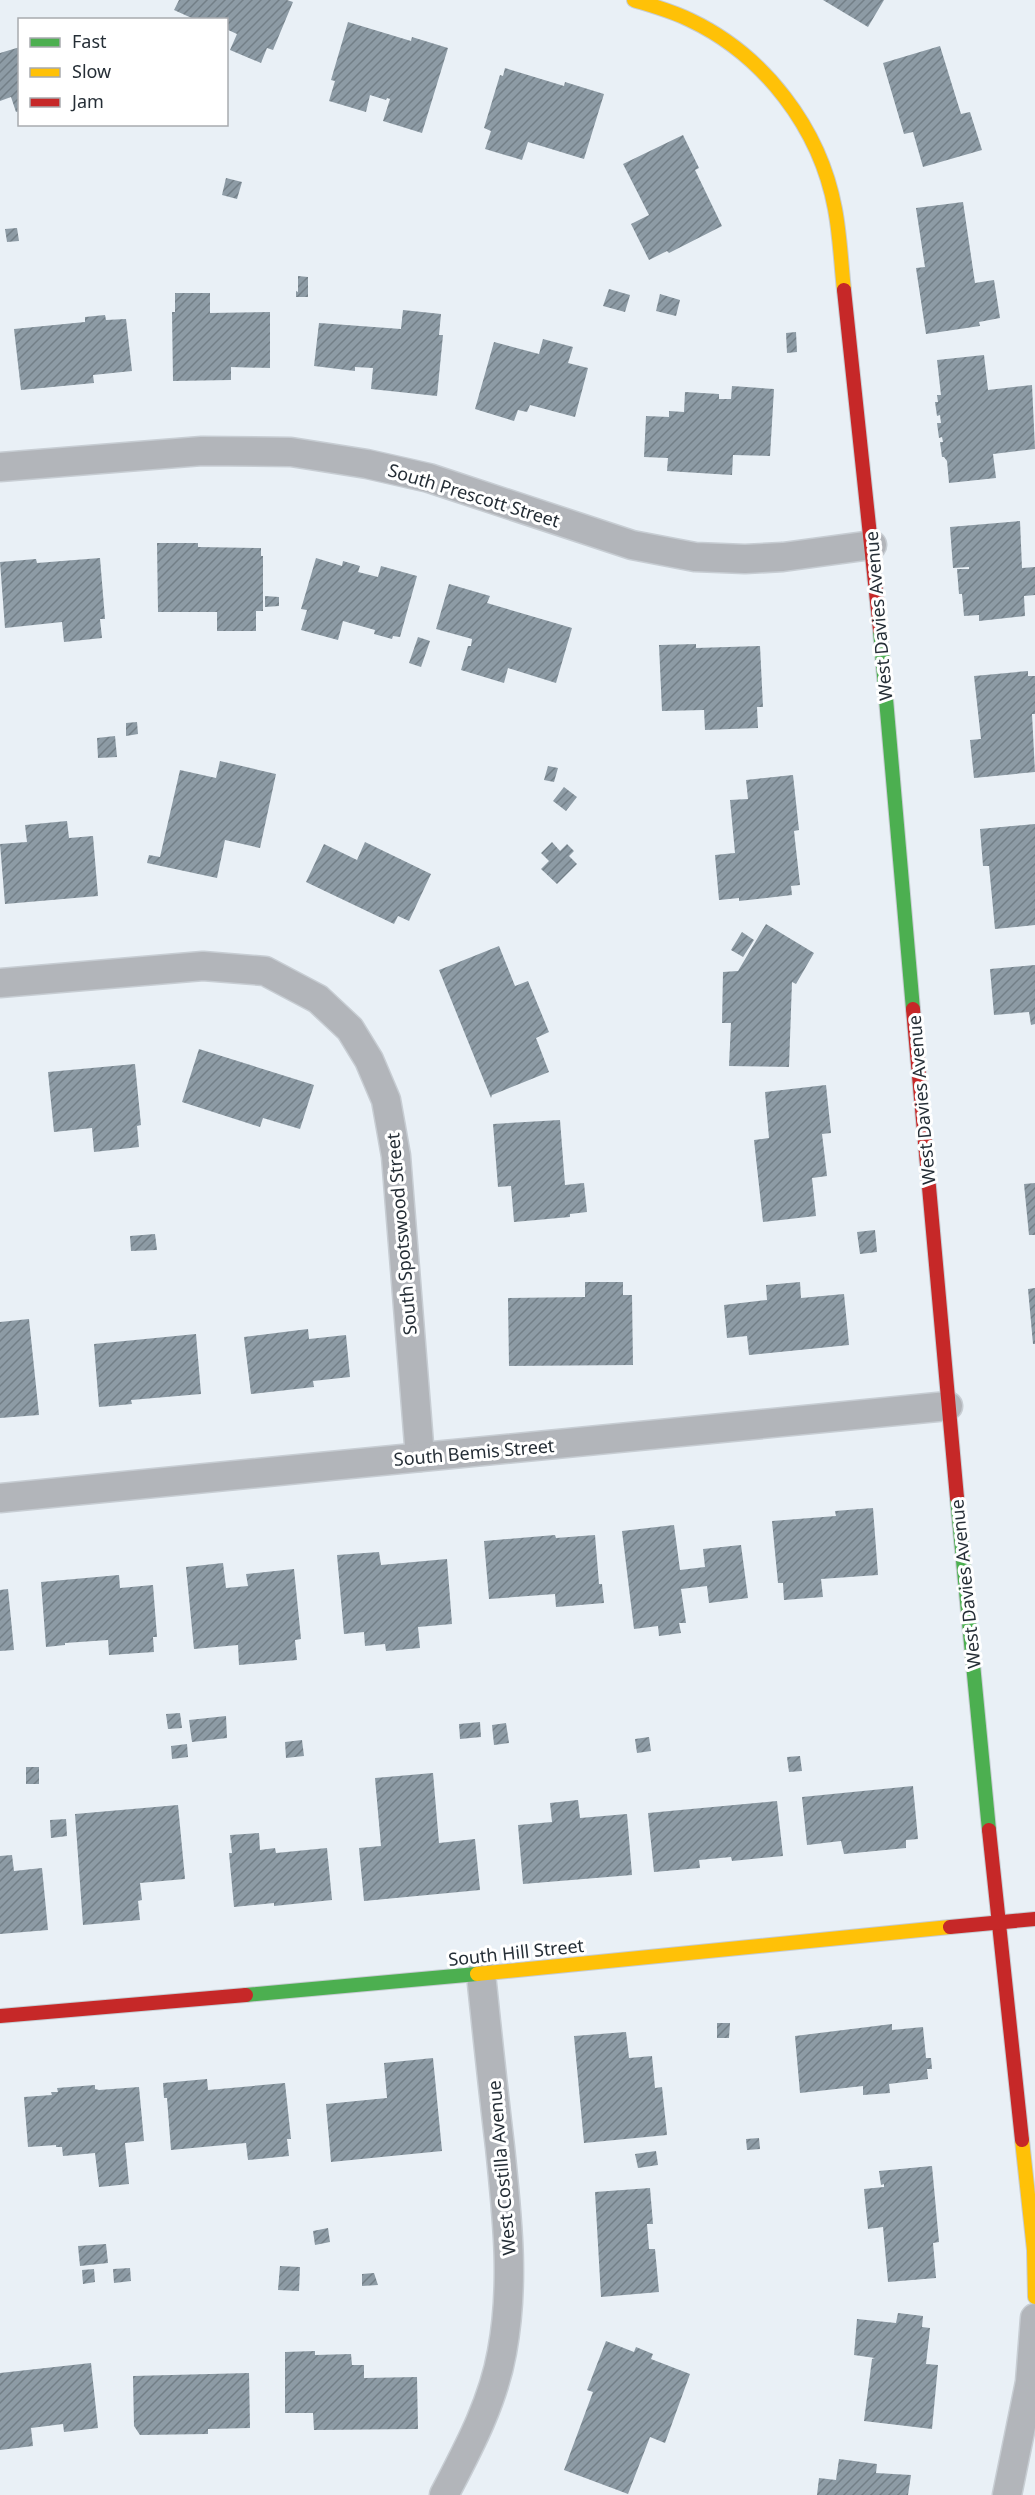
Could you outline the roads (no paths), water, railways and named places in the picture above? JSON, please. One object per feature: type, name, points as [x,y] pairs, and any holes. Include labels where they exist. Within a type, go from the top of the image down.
[{"type":"street","name":"West Davies Avenue","points":[[634,0],[674,12],[706,29],[737,50],[775,84],[805,126],[824,168],[835,208],[872,545],[948,1406],[998,1923],[1034,2250],[1035,2297]]},
{"type":"street","name":"South Prescott Street","points":[[0,467],[202,451],[291,452],[367,464],[429,478],[632,545],[695,557],[745,560],[872,545]]},
{"type":"street","name":"South Spotswood Street","points":[[0,983],[203,966],[265,971],[318,999],[350,1029],[369,1060],[386,1100],[396,1156],[420,1457]]},
{"type":"street","name":"South Bemis Street","points":[[0,1498],[948,1406]]},
{"type":"street","name":"South Hill Street","points":[[0,2016],[481,1974],[1035,1919]]},
{"type":"street","name":"West Costilla Avenue","points":[[444,2495],[476,2434],[491,2393],[502,2353],[508,2309],[510,2246],[481,1974]]},
{"type":"street","points":[[1007,2495],[1030,2382],[1035,2318]]}]
